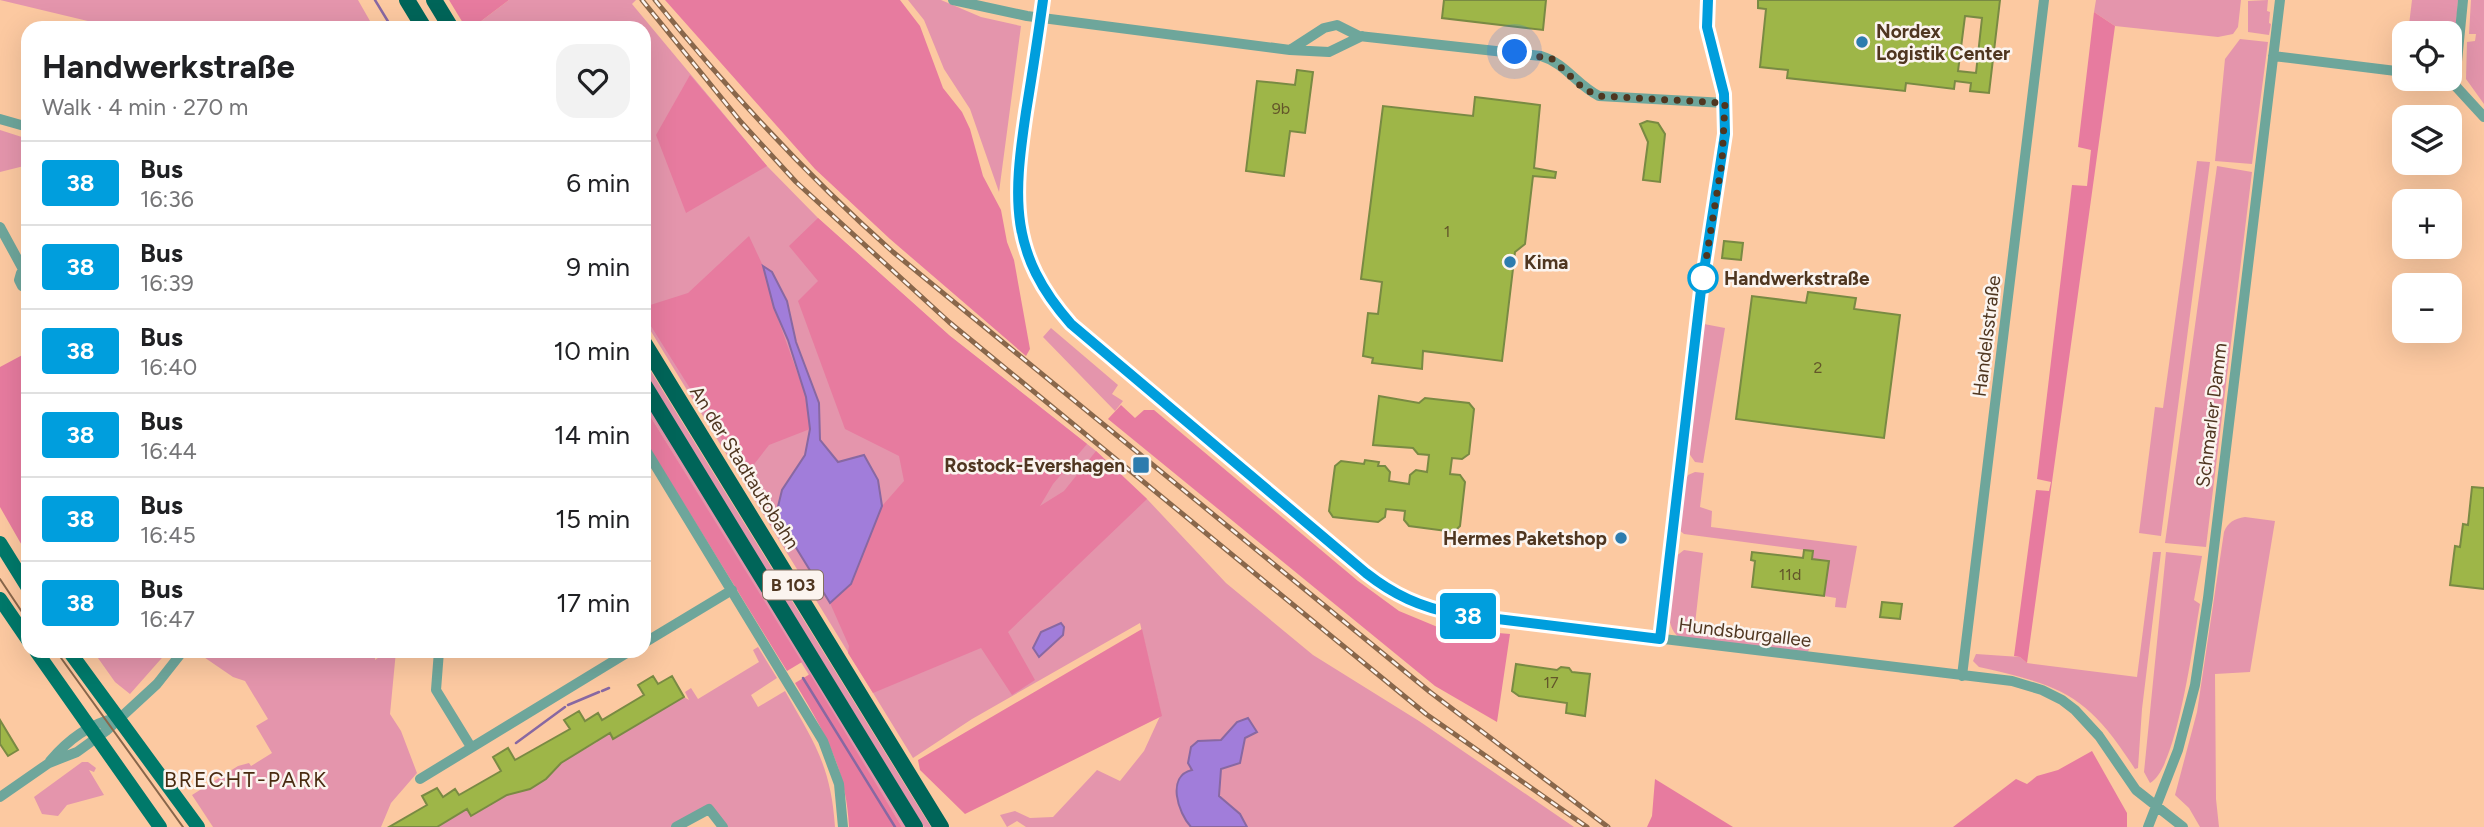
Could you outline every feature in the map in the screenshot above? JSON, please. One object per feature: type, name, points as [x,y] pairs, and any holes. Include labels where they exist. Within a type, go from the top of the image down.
[{"type":"highway","points":[[407,0],[420,21]]},
{"type":"highway","points":[[433,0],[446,21]]},
{"type":"highway","name":"An der Stadtautobahn","points":[[651,354],[941,827]]},
{"type":"highway","name":"B 103","points":[[651,396],[915,827]]},
{"type":"main road","points":[[0,543],[21,577]]},
{"type":"main road","points":[[0,598],[21,630]]},
{"type":"main road","points":[[41,658],[160,827]]},
{"type":"main road","points":[[74,658],[198,827]]},
{"type":"street","points":[[953,0],[987,10],[1040,18],[1290,50],[1329,52],[1362,36]]},
{"type":"street","name":"Hundsburgallee","points":[[1043,0],[1019,161],[1016,206],[1023,242],[1039,281],[1071,324],[1366,573],[1401,597],[1435,610],[1456,614],[2011,681],[2042,690],[2062,700],[2089,723],[2136,790],[2183,827]]},
{"type":"street","points":[[1660,639],[1701,290],[1724,143],[1725,103],[1707,27],[1708,0]]},
{"type":"street","name":"Handelsstraße","points":[[1962,676],[2044,0]]},
{"type":"street","name":"Schmarler Damm","points":[[2148,827],[2178,750],[2197,672],[2280,0]]},
{"type":"street","points":[[2460,21],[2463,0]]},
{"type":"street","points":[[1290,50],[1332,25],[1340,25],[1362,36],[1541,56],[1560,65],[1584,89],[1599,96],[1725,103]]},
{"type":"street","points":[[2273,56],[2392,71]]},
{"type":"street","points":[[2461,91],[2484,117]]},
{"type":"street","points":[[0,119],[21,125]]},
{"type":"street","points":[[0,227],[21,262]]},
{"type":"street","points":[[651,458],[823,741],[839,784],[843,827]]},
{"type":"street","points":[[651,639],[732,590]]},
{"type":"street","points":[[0,797],[49,763],[77,752],[92,733],[119,718],[156,684],[177,658]]},
{"type":"street","points":[[438,658],[436,690],[471,747]]},
{"type":"street","points":[[610,658],[612,662]]},
{"type":"street","points":[[420,779],[619,658]]},
{"type":"street","points":[[676,827],[704,809],[709,809],[723,827]]},
{"type":"shaded area","points":[[0,0],[358,0],[370,21],[88,21]]},
{"type":"shaded area","points":[[449,0],[509,0],[481,21],[462,21]]},
{"type":"shaded area","points":[[509,0],[636,0],[632,4],[646,21],[481,21]]},
{"type":"shaded area","points":[[665,0],[900,0],[920,26],[943,88],[962,112],[970,129],[983,176],[1001,210],[1007,242],[1014,260],[1030,349],[1026,356],[890,239],[815,169]]},
{"type":"shaded area","points":[[908,0],[941,0],[981,17],[1021,26],[999,192],[970,109],[944,69],[924,20]]},
{"type":"shaded area","points":[[2096,0],[2241,0],[2238,27],[2233,34],[2218,37],[2115,26],[2094,12]]},
{"type":"shaded area","points":[[2268,0],[2267,11],[2270,12],[2271,24],[2269,35],[2248,32],[2248,1]]},
{"type":"shaded area","points":[[2412,0],[2458,0],[2456,21],[2409,21]]},
{"type":"shaded area","points":[[2471,0],[2484,0],[2484,104],[2466,79],[2467,42],[2475,41],[2476,34],[2469,34]]},
{"type":"shaded area","points":[[2094,12],[2115,26],[2027,663],[2014,656],[2036,490],[2049,491],[2051,482],[2037,479],[2072,185],[2087,186],[2091,150],[2078,147]]},
{"type":"shaded area","points":[[651,27],[767,166],[818,218],[950,336],[1096,451],[1147,499],[1226,583],[1313,655],[1419,721],[1574,827],[1247,827],[1240,814],[1219,796],[1221,740],[1198,741],[1192,770],[1188,825],[1191,827],[1026,827],[1017,821],[1007,827],[1000,815],[1015,811],[1030,818],[1053,817],[1097,770],[1120,781],[1144,751],[1161,714],[1140,623],[972,719],[913,758],[651,331]]},
{"type":"shaded area","points":[[2240,39],[2268,42],[2252,164],[2215,161],[2225,59]]},
{"type":"shaded area","points":[[690,75],[767,166],[686,213],[656,135]]},
{"type":"shaded area","points":[[0,130],[21,137],[21,167],[0,172]]},
{"type":"shaded area","points":[[2197,161],[2210,162],[2161,536],[2139,533],[2155,407],[2163,408]]},
{"type":"shaded area","points":[[2217,166],[2252,172],[2206,547],[2165,543]]},
{"type":"shaded area","points":[[818,218],[950,336],[1087,444],[1053,484],[1040,506],[1064,491],[1096,451],[1147,499],[1008,632],[1035,680],[1012,695],[981,648],[873,693],[848,653],[849,646],[830,603],[851,584],[882,506],[904,481],[899,456],[845,429],[798,301],[818,281],[789,246]]},
{"type":"shaded area","points":[[749,236],[763,266],[774,308],[806,397],[810,429],[769,445],[745,476],[651,326],[651,305],[688,293]]},
{"type":"shaded area","points":[[763,266],[772,272],[787,301],[796,342],[819,403],[820,440],[838,462],[864,455],[878,480],[882,506],[851,584],[830,603],[776,515],[782,490],[805,455],[810,429],[806,397],[788,340],[774,308]]},
{"type":"shaded area","points":[[1704,324],[1725,328],[1703,463],[1695,462],[1688,452],[1688,445]]},
{"type":"shaded area","points":[[1051,328],[1118,385],[1112,394],[1123,401],[1115,411],[1043,337]]},
{"type":"shaded area","points":[[21,356],[21,544],[0,507],[0,367]]},
{"type":"shaded area","points":[[651,371],[931,827],[924,827],[651,382]]},
{"type":"shaded area","points":[[1121,405],[1135,418],[1144,410],[1154,410],[1358,581],[1399,611],[1440,628],[1510,634],[1497,722],[1435,686],[1108,419]]},
{"type":"shaded area","points":[[651,409],[908,827],[902,827],[651,417]]},
{"type":"shaded area","points":[[651,417],[802,662],[787,671],[651,450]]},
{"type":"shaded area","points":[[1695,472],[1704,473],[1700,507],[1712,511],[1711,527],[1857,546],[1846,608],[1835,607],[1836,598],[1824,596],[1828,561],[1812,559],[1813,551],[1684,534],[1679,530],[1684,484],[1688,475]]},
{"type":"shaded area","points":[[2245,517],[2275,521],[2250,672],[2215,674],[2216,799],[2219,827],[2200,827],[2189,808],[2175,795],[2197,712],[2224,532],[2232,522]]},
{"type":"shaded area","points":[[1684,550],[1703,553],[1695,624],[1698,629],[1811,642],[1808,652],[1679,637],[1670,622],[1669,600],[1675,557]]},
{"type":"shaded area","points":[[2153,552],[2161,552],[2142,709],[2138,768],[2135,769],[2102,724],[2070,697],[2032,680],[1979,667],[1973,661],[1976,654],[2020,657],[2027,663],[2137,677]]},
{"type":"shaded area","points":[[2166,552],[2202,556],[2194,600],[2200,604],[2176,729],[2160,773],[2150,783],[2144,772]]},
{"type":"shaded area","points":[[1061,623],[1064,627],[1063,635],[1039,657],[1033,648],[1041,632]]},
{"type":"shaded area","points":[[1142,629],[1162,716],[965,814],[920,770],[918,760]]},
{"type":"shaded area","points":[[758,647],[777,678],[751,695],[758,707],[785,691],[813,740],[825,771],[830,787],[835,827],[723,827],[714,812],[676,827],[437,827],[444,823],[443,820],[467,809],[472,816],[507,795],[530,788],[546,779],[561,763],[597,742],[596,739],[610,733],[614,739],[631,725],[633,727],[684,697],[689,700],[685,692],[691,688],[698,699],[759,662],[753,650]]},
{"type":"shaded area","points":[[98,658],[162,658],[130,694],[115,682]]},
{"type":"shaded area","points":[[205,658],[395,658],[390,714],[401,731],[417,773],[391,803],[381,827],[213,827],[192,795],[238,766],[249,763],[251,766],[272,753],[256,726],[268,719],[245,681],[233,677]]},
{"type":"shaded area","points":[[810,674],[902,827],[849,827],[839,769],[816,718],[795,683]]},
{"type":"shaded area","points":[[1248,718],[1257,732],[1245,738],[1240,763],[1221,769],[1219,796],[1240,814],[1247,827],[1191,827],[1182,813],[1177,787],[1179,779],[1192,770],[1188,763],[1191,747],[1198,741],[1221,740],[1237,722]]},
{"type":"shaded area","points":[[2092,751],[2127,813],[2127,827],[1953,827],[2016,779],[2027,784],[2037,776],[2058,770]]},
{"type":"shaded area","points":[[82,762],[88,762],[96,768],[94,772],[89,770],[104,795],[67,805],[58,816],[42,814],[34,797]]},
{"type":"shaded area","points":[[1655,779],[1733,827],[1647,827],[1652,816]]},
{"type":"building","points":[[1444,0],[1546,0],[1543,30],[1442,18]]},
{"type":"building","name":"Nordex Logistik Center","points":[[1758,0],[2000,0],[1989,93],[1970,91],[1971,83],[1955,81],[1954,89],[1906,83],[1905,91],[1787,78],[1788,70],[1760,67],[1766,9],[1758,8]],"holes":[[[1965,16],[1982,18],[1976,73],[1958,71]]]},
{"type":"building","points":[[1297,70],[1313,72],[1305,133],[1290,131],[1284,176],[1246,171],[1257,81],[1295,85]]},
{"type":"building","points":[[1475,97],[1540,105],[1534,168],[1556,172],[1555,178],[1533,176],[1525,244],[1515,252],[1502,361],[1423,351],[1422,369],[1372,363],[1373,358],[1363,356],[1368,313],[1378,314],[1382,282],[1361,279],[1383,106],[1473,116]]},
{"type":"building","points":[[1647,121],[1658,123],[1665,134],[1660,182],[1643,180],[1648,142],[1640,124]]},
{"type":"building","points":[[1724,241],[1743,243],[1741,260],[1722,258]]},
{"type":"building","points":[[1808,292],[1856,298],[1854,309],[1900,315],[1884,438],[1736,419],[1752,296],[1806,303]]},
{"type":"building","points":[[1379,396],[1419,403],[1425,398],[1469,403],[1474,409],[1469,454],[1462,459],[1452,458],[1450,474],[1460,475],[1465,482],[1460,526],[1454,532],[1409,526],[1404,520],[1405,511],[1386,509],[1385,517],[1378,522],[1333,517],[1329,511],[1335,466],[1341,461],[1364,464],[1365,460],[1379,462],[1378,466],[1385,466],[1390,472],[1389,481],[1409,484],[1410,475],[1416,470],[1427,472],[1429,455],[1418,454],[1413,448],[1373,445]]},
{"type":"building","points":[[2472,487],[2484,488],[2484,589],[2450,585],[2455,546],[2460,547],[2463,524],[2468,525]]},
{"type":"building","points":[[1804,550],[1813,551],[1812,559],[1829,561],[1824,596],[1752,587],[1755,561],[1751,560],[1752,552],[1803,558]]},
{"type":"building","points":[[1882,602],[1902,604],[1900,619],[1880,617]]},
{"type":"building","points":[[1516,664],[1557,670],[1561,667],[1569,668],[1572,672],[1590,674],[1585,716],[1566,713],[1567,703],[1519,696],[1512,691]]},
{"type":"building","points":[[653,676],[658,684],[672,676],[684,697],[613,739],[610,733],[561,763],[546,779],[530,789],[507,795],[471,816],[467,809],[437,827],[389,827],[427,805],[422,796],[437,788],[443,797],[455,789],[459,795],[501,771],[493,757],[508,748],[515,760],[570,729],[564,720],[579,711],[585,721],[598,713],[602,720],[644,695],[638,685]]},
{"type":"building","points":[[0,720],[18,750],[8,756],[0,744]]},
{"type":"waterway","points":[[375,0],[388,21]]},
{"type":"waterway","points":[[803,678],[895,827]]},
{"type":"waterway","points":[[602,691],[609,688]]},
{"type":"waterway","points":[[568,705],[599,692]]},
{"type":"waterway","points":[[516,743],[565,707]]},
{"type":"tram line","points":[[0,579],[21,610]]},
{"type":"tram line","points":[[61,658],[183,827]]},
{"type":"railway","points":[[642,0],[741,122],[796,182],[949,322],[1426,714],[1587,827]]},
{"type":"railway","points":[[655,0],[769,131],[829,193],[893,252],[1430,692],[1608,827]]},
{"type":"bus line","name":"38","points":[[1043,0],[1019,161],[1016,206],[1023,242],[1031,264],[1049,298],[1071,324],[1390,592],[1419,605],[1456,614],[1660,639],[1701,290],[1725,134],[1721,76],[1707,27],[1708,0]]},
{"type":"place","name":"Nordex Logistik Center","points":[[1862,42]]},
{"type":"place","name":"Kima","points":[[1510,262]]},
{"type":"place","name":"Handwerkstraße","points":[[1703,278]]},
{"type":"place","name":"Rostock-Evershagen","points":[[1141,465]]},
{"type":"place","name":"Hermes Paketshop","points":[[1621,538]]},
{"type":"district","name":"BRECHT-PARK","points":[[246,780]]},
{"type":"route","points":[[1515,52],[1552,59],[1584,89],[1599,96],[1725,103],[1722,162],[1703,278]]}]
